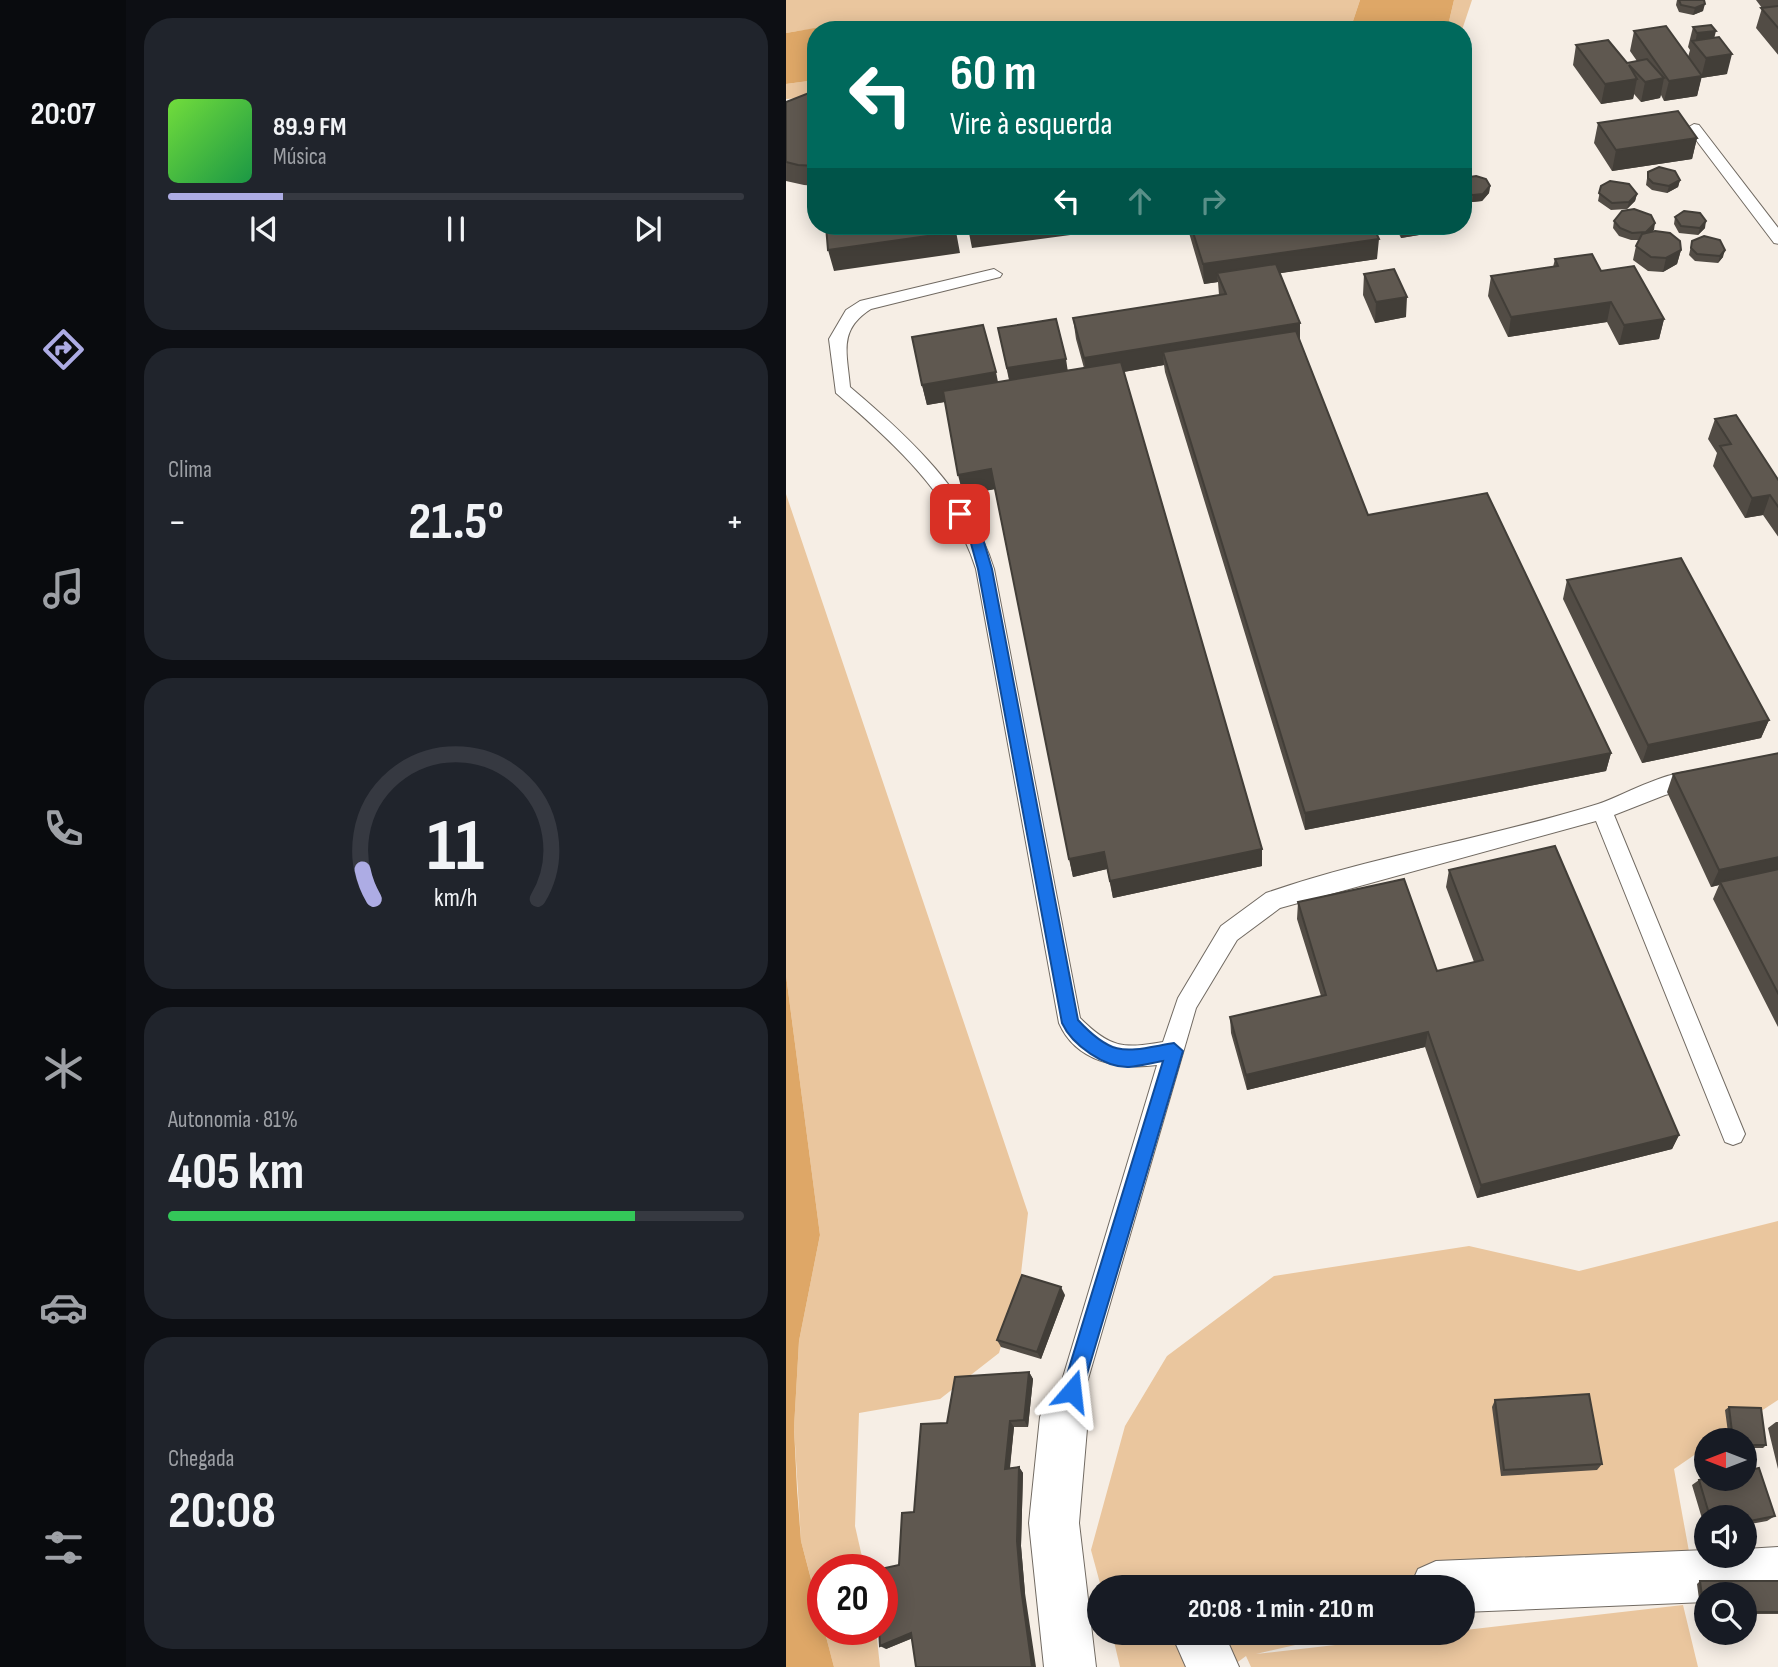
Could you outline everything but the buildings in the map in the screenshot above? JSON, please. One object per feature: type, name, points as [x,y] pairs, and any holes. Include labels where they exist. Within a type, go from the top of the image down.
[{"type":"street","points":[[1064,1417],[1054,1523],[1070,1667]]},
{"type":"street","points":[[1475,1585],[1778,1573]]},
{"type":"street","points":[[1203,1645],[1213,1667]]},
{"type":"lane","points":[[1694,128],[1778,240]]},
{"type":"lane","points":[[994,274],[887,298],[858,309],[837,339],[842,389],[899,438],[976,539],[985,569],[1070,1023],[1091,1047],[1127,1059],[1174,1051]]},
{"type":"lane","points":[[1064,1417],[1186,1005],[1201,975],[1229,933],[1274,900],[1602,811],[1662,787],[1714,775]]},
{"type":"lane","points":[[1602,811],[1733,1134]]},
{"type":"shaded area","points":[[786,0],[1360,0],[1353,21],[807,21],[807,30],[786,33]]},
{"type":"shaded area","points":[[1360,0],[1454,0],[1449,21],[1353,21]]},
{"type":"shaded area","points":[[1454,0],[1472,0],[1465,21],[1449,21]]},
{"type":"shaded area","points":[[807,29],[807,81],[786,84],[786,33]]},
{"type":"shaded area","points":[[807,81],[807,98],[786,99],[786,84]]},
{"type":"shaded area","points":[[786,494],[1028,1213],[1020,1282],[999,1353],[940,1399],[859,1413],[855,1526],[861,1554],[807,1554],[807,1564],[801,1541],[794,1428],[799,1341],[820,1235],[786,975]]},
{"type":"shaded area","points":[[786,975],[820,1235],[799,1341],[794,1428],[801,1541],[807,1564],[807,1645],[828,1645],[834,1667],[786,1667]]},
{"type":"shaded area","points":[[1778,1221],[1778,1400],[1735,1428],[1694,1428],[1694,1455],[1674,1469],[1690,1557],[1475,1585],[1475,1575],[1098,1575],[1091,1550],[1125,1426],[1167,1356],[1274,1276],[1469,1246],[1579,1271]]},
{"type":"shaded area","points":[[1683,1605],[1698,1667],[1251,1667],[1246,1656],[1231,1667],[1120,1667],[1115,1645],[1295,1645],[1256,1654],[1334,1645],[1475,1645],[1475,1629]]},
{"type":"shaded area","points":[[828,1645],[878,1645],[880,1667],[834,1667]]},
{"type":"route","points":[[960,514],[976,539],[985,569],[1070,1023],[1091,1047],[1127,1059],[1174,1051],[1072,1391]]}]
